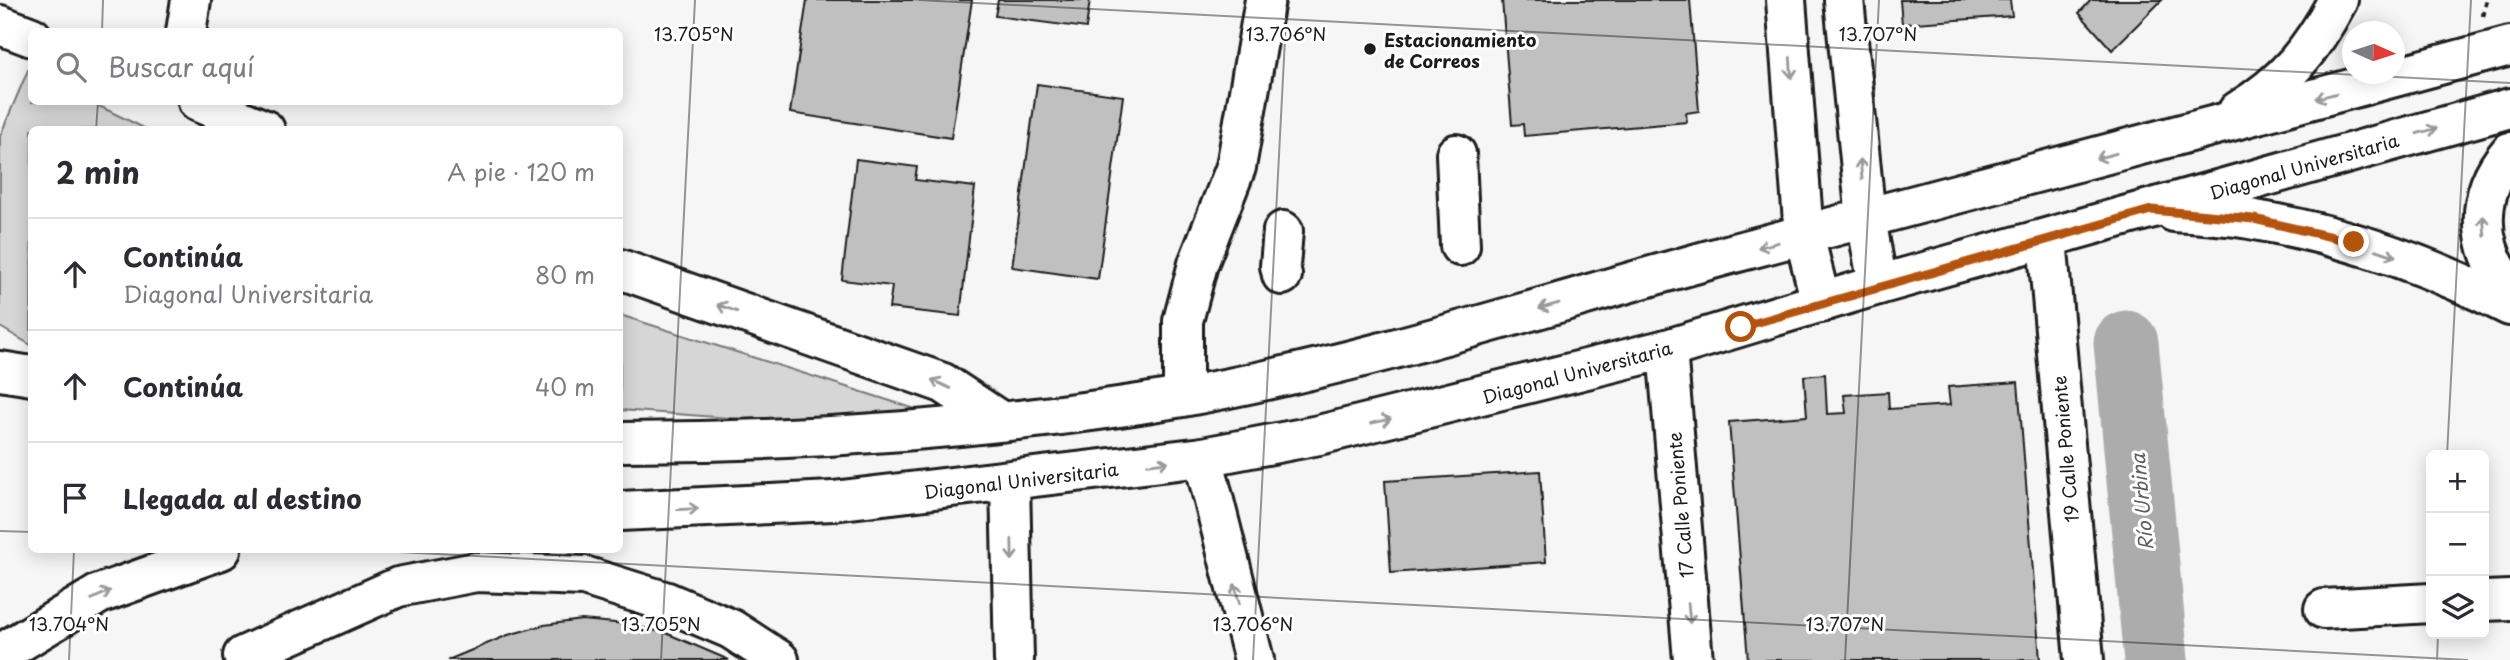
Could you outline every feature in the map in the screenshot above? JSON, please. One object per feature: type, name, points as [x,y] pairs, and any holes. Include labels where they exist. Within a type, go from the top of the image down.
[{"type":"main road","points":[[187,28],[191,0]]},
{"type":"main road","points":[[1183,396],[1183,321],[1198,264],[1236,167],[1265,0]]},
{"type":"main road","points":[[1786,0],[1804,235],[1821,303]]},
{"type":"main road","points":[[1844,0],[1867,219],[1878,285]]},
{"type":"main road","points":[[2210,128],[2269,92],[2316,43],[2338,0]]},
{"type":"main road","points":[[0,25],[28,36]]},
{"type":"main road","points":[[623,442],[818,436],[999,420],[1183,396],[1409,346],[1804,235],[2510,46]]},
{"type":"main road","points":[[205,105],[255,126]]},
{"type":"main road","name":"Diagonal Universitaria","points":[[623,511],[834,501],[1010,482],[1203,457],[1422,412],[1667,349],[1878,285],[2510,108]]},
{"type":"main road","points":[[2510,152],[2491,180],[2482,215],[2488,251],[2498,274],[2510,288]]},
{"type":"main road","points":[[1456,154],[1460,246]]},
{"type":"main road","points":[[2151,210],[2254,219],[2354,242],[2451,276],[2510,306]]},
{"type":"main road","points":[[1282,275],[1280,266],[1283,231]]},
{"type":"main road","name":"19 Calle Poniente","points":[[2047,239],[2084,660]]},
{"type":"main road","points":[[623,270],[943,383],[999,420]]},
{"type":"main road","name":"17 Calle Poniente","points":[[1667,349],[1693,660]]},
{"type":"main road","points":[[0,370],[28,375]]},
{"type":"main road","points":[[1203,457],[1254,660]]},
{"type":"main road","points":[[1010,482],[1014,660]]},
{"type":"main road","points":[[0,654],[99,594],[213,553]]},
{"type":"main road","points":[[243,656],[398,587],[476,572],[584,576],[667,602],[731,629],[779,660]]},
{"type":"main road","points":[[2489,601],[2510,600]]},
{"type":"main road","points":[[2324,609],[2426,603]]},
{"type":"shaded area","points":[[28,70],[28,105],[97,105],[140,126],[28,126],[28,343],[0,327],[0,136]]},
{"type":"shaded area","points":[[623,316],[925,412],[800,423],[623,410]]},
{"type":"building","points":[[807,0],[972,0],[951,138],[790,113]]},
{"type":"building","points":[[998,0],[1090,0],[1086,28],[995,16]]},
{"type":"building","points":[[1502,0],[1690,0],[1699,111],[1686,113],[1687,122],[1524,136],[1523,124],[1512,125]]},
{"type":"building","points":[[1900,0],[2010,0],[2012,16],[1902,24]]},
{"type":"building","points":[[2091,0],[2162,0],[2112,50],[2079,13]]},
{"type":"building","points":[[1037,84],[1123,96],[1098,279],[1012,267]]},
{"type":"building","points":[[856,159],[917,167],[915,180],[975,187],[960,316],[889,308],[892,286],[842,280]]},
{"type":"building","points":[[1825,374],[1827,414],[1846,413],[1844,395],[1888,392],[1889,409],[1950,405],[1948,387],[2018,382],[2040,660],[1748,660],[1729,422],[1807,416],[1804,376]]},
{"type":"building","points":[[1540,471],[1546,562],[1391,573],[1385,481]]},
{"type":"building","points":[[582,620],[626,624],[666,633],[729,660],[448,660],[508,635],[544,625]]},
{"type":"waterway","name":"Río Urbina","points":[[2126,343],[2156,660]]},
{"type":"place","name":"Estacionamiento de Correos","points":[[1370,49]]},
{"type":"route","points":[[1741,327],[1878,285],[2151,210],[2254,219],[2354,242]]}]
